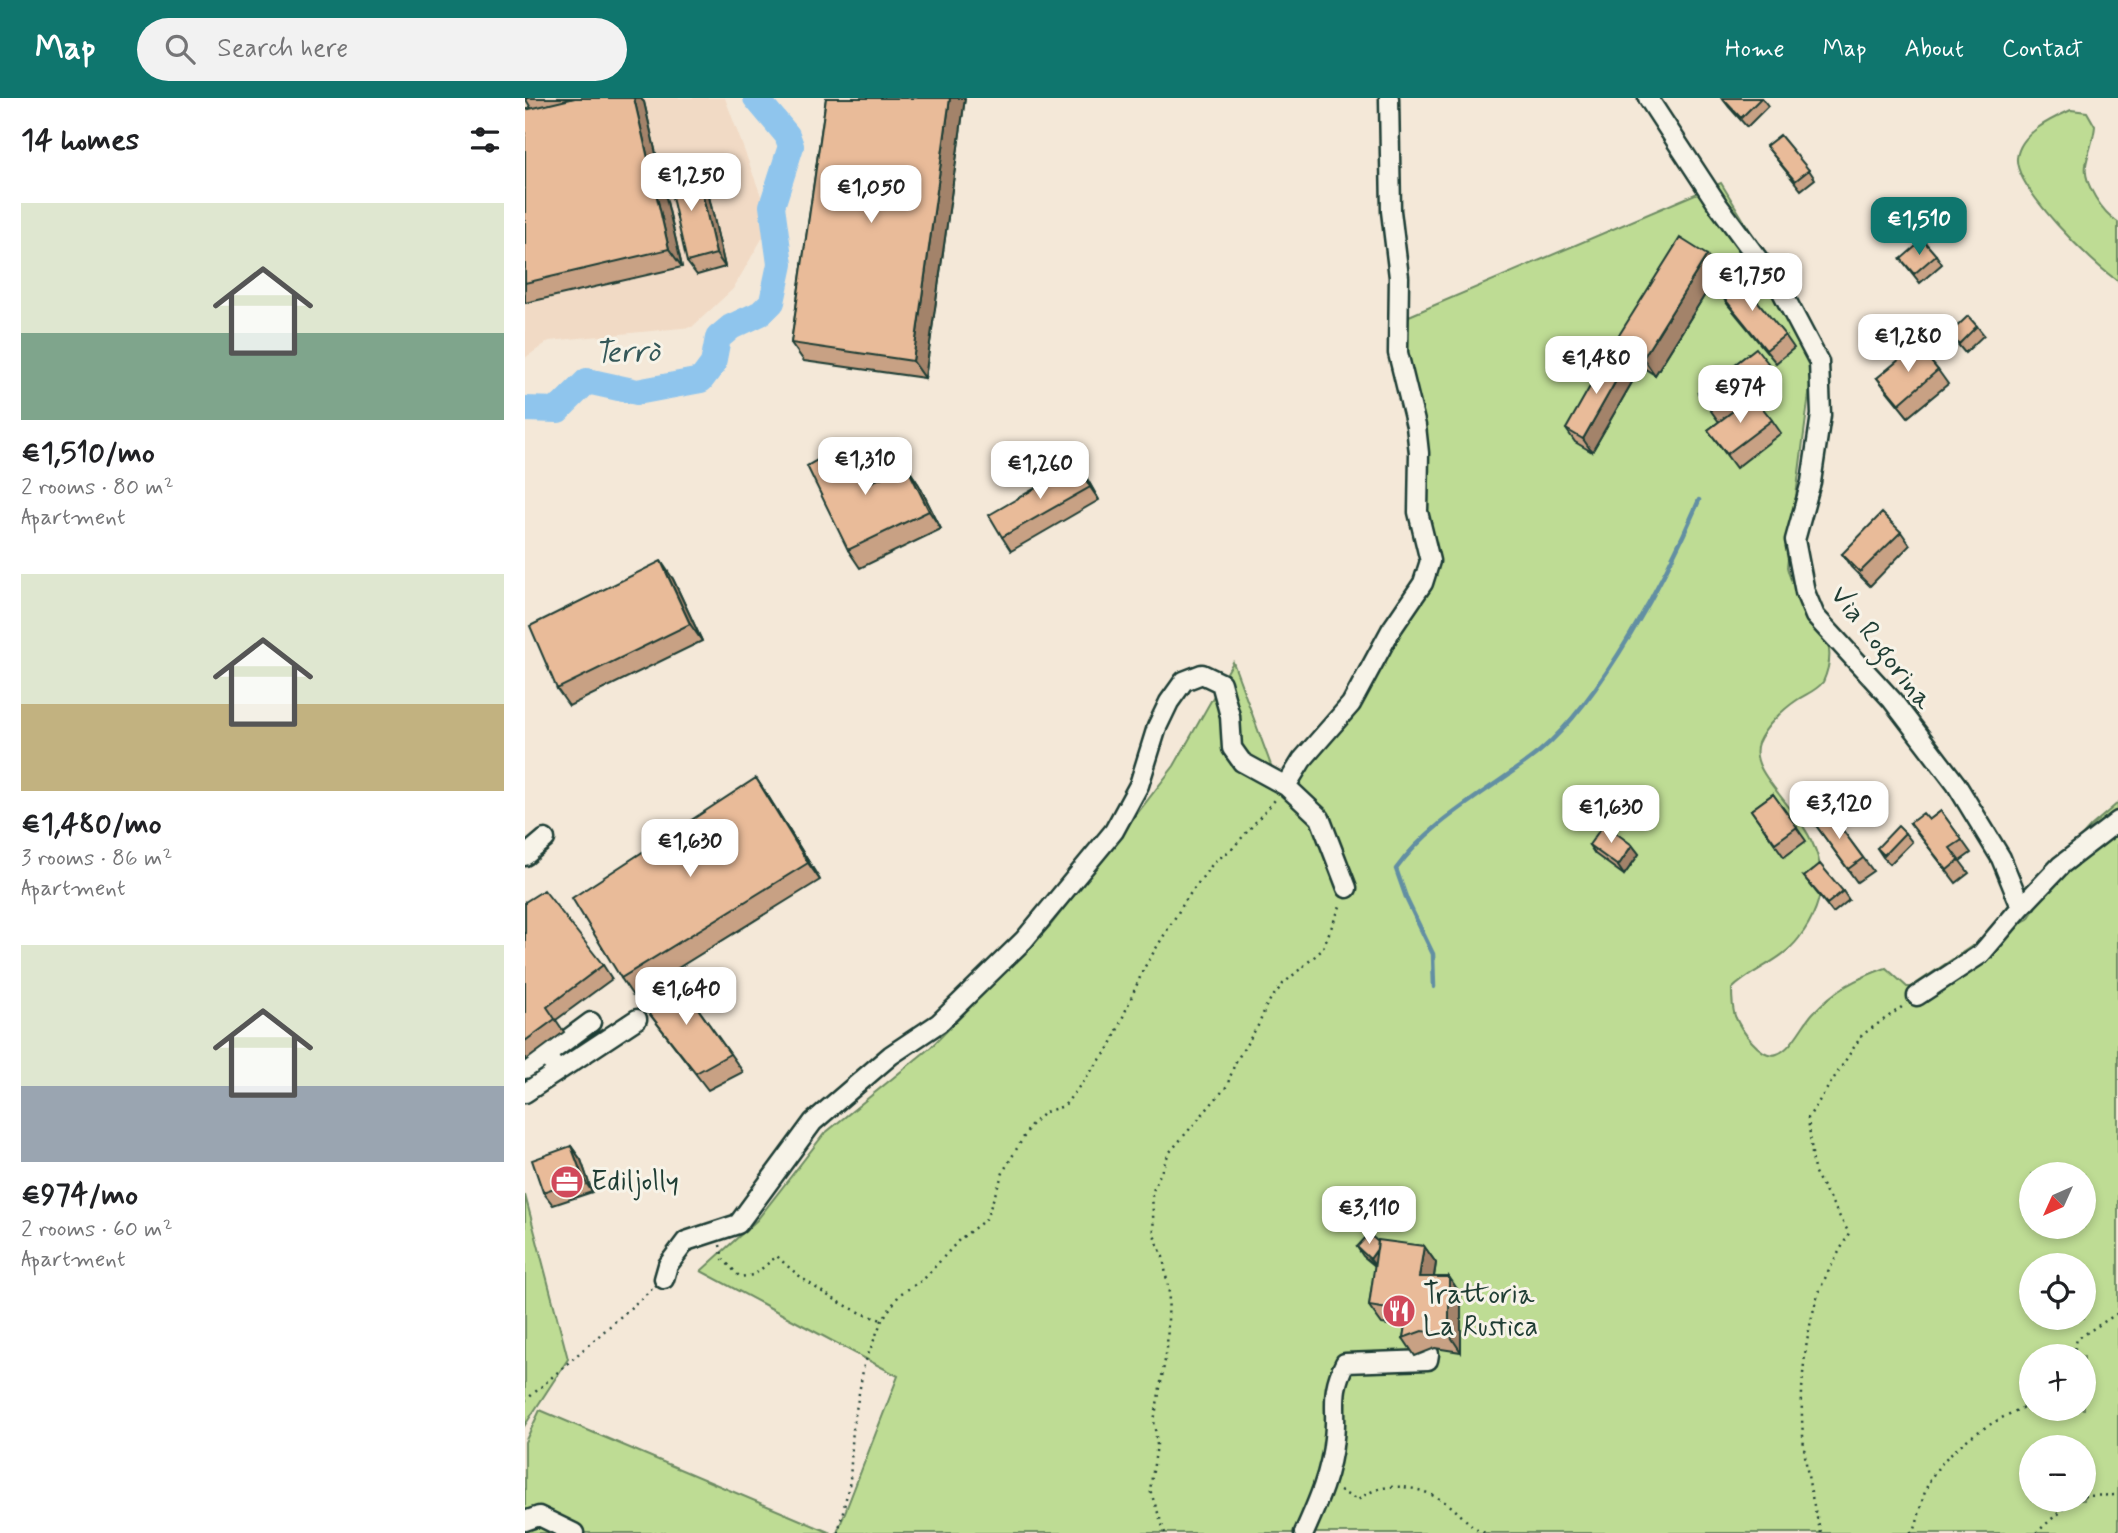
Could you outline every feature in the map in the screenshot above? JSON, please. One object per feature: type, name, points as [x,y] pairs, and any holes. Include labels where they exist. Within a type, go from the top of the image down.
[{"type":"street","points":[[1286,786],[1302,760],[1351,704],[1391,630],[1423,583],[1430,561],[1418,512],[1419,453],[1416,426],[1398,353],[1399,277],[1391,211],[1389,98]]},
{"type":"street","name":"Via Rogorina","points":[[1648,98],[1718,205],[1781,290],[1819,362],[1821,415],[1811,482],[1795,540],[1805,592],[1815,617],[1892,700],[1956,784],[2001,858],[2021,907]]},
{"type":"street","points":[[664,1279],[668,1265],[685,1241],[738,1224],[813,1122],[891,1055],[939,1023],[1009,956],[1114,831],[1139,785],[1157,727],[1184,681],[1202,674],[1221,683],[1230,716],[1232,748],[1242,762],[1286,786],[1320,818],[1347,888]]},
{"type":"street","points":[[1917,996],[1981,954],[2061,865],[2118,821]]},
{"type":"street","points":[[525,856],[545,839]]},
{"type":"street","points":[[525,1093],[637,1019]]},
{"type":"street","points":[[525,1069],[591,1022]]},
{"type":"street","points":[[545,1056],[559,1071]]},
{"type":"street","points":[[1304,1533],[1324,1490],[1334,1438],[1335,1383],[1345,1363],[1428,1360],[1429,1354]]},
{"type":"street","points":[[525,1521],[540,1516],[574,1533]]},
{"type":"path","points":[[838,1533],[850,1480],[853,1427],[864,1365],[882,1320],[900,1294],[923,1280],[959,1240],[986,1219],[1004,1170],[1031,1125],[1045,1112],[1064,1106],[1110,1047],[1144,968],[1187,898],[1215,862],[1232,849],[1286,786]]},
{"type":"path","points":[[1165,1533],[1150,1490],[1157,1445],[1154,1421],[1167,1349],[1169,1293],[1163,1257],[1154,1235],[1152,1193],[1169,1153],[1227,1086],[1234,1063],[1259,1024],[1267,1004],[1283,984],[1322,950],[1347,888]]},
{"type":"path","points":[[1821,1533],[1807,1482],[1800,1379],[1817,1298],[1849,1233],[1814,1171],[1808,1118],[1862,1035],[1917,996]]},
{"type":"path","points":[[738,1224],[719,1239],[723,1259],[740,1277],[754,1275],[777,1256],[788,1268],[847,1306],[862,1315],[882,1320]]},
{"type":"path","points":[[525,1401],[664,1279]]},
{"type":"path","points":[[2076,1344],[2077,1339],[2118,1313]]},
{"type":"path","points":[[1910,1533],[1915,1529],[1929,1483],[1941,1464],[1987,1424],[2019,1409]]},
{"type":"path","points":[[1324,1490],[1336,1489],[1358,1500],[1379,1488],[1421,1489],[1450,1505],[1475,1530],[1487,1533]]},
{"type":"path","points":[[2096,1496],[2118,1495]]},
{"type":"path","points":[[2036,1533],[2060,1512]]},
{"type":"shaded area","points":[[525,98],[725,98],[771,223],[733,289],[692,327],[549,341],[525,358]]},
{"type":"green space","points":[[2071,110],[2087,112],[2095,126],[2086,173],[2095,197],[2118,222],[2118,281],[2092,260],[2057,225],[2041,206],[2019,171],[2017,158],[2024,141],[2038,128]]},
{"type":"green space","points":[[1721,183],[1816,339],[1787,567],[1792,583],[1825,634],[1829,648],[1829,664],[1823,682],[1775,719],[1758,743],[1758,761],[1814,845],[1821,873],[1817,903],[1792,946],[1732,989],[1735,1016],[1752,1042],[1771,1055],[1782,1051],[1792,1042],[1821,1005],[1856,981],[1886,968],[1907,987],[1911,987],[1972,946],[2028,919],[2035,908],[2042,880],[2091,826],[2118,803],[2118,1533],[837,1533],[898,1376],[701,1271],[757,1220],[824,1134],[931,1047],[1050,926],[1174,766],[1233,662],[1272,768],[1278,779],[1290,784],[1428,571],[1402,319]]},
{"type":"green space","points":[[525,1195],[568,1359],[525,1425]]},
{"type":"green space","points":[[540,1410],[831,1533],[525,1533],[525,1442]]},
{"type":"building","points":[[575,98],[634,98],[669,249],[525,283],[525,110]]},
{"type":"building","points":[[826,98],[950,98],[913,361],[791,343]]},
{"type":"building","points":[[1722,98],[1761,98],[1741,118]]},
{"type":"building","points":[[1780,135],[1809,170],[1795,181],[1766,146]]},
{"type":"building","points":[[696,166],[716,254],[687,262],[666,171]]},
{"type":"building","points":[[1680,238],[1707,255],[1643,358],[1616,340]]},
{"type":"building","points":[[1923,240],[1936,255],[1914,274],[1901,259]]},
{"type":"building","points":[[1737,276],[1785,335],[1766,350],[1719,292]]},
{"type":"building","points":[[1968,316],[1977,326],[1959,344],[1949,334]]},
{"type":"building","points":[[1917,345],[1938,370],[1899,404],[1877,378]]},
{"type":"building","points":[[1756,348],[1768,363],[1710,409],[1698,393]]},
{"type":"building","points":[[1609,353],[1626,363],[1583,439],[1566,429]]},
{"type":"building","points":[[1753,396],[1772,420],[1727,454],[1708,430]]},
{"type":"building","points":[[847,443],[869,483],[907,467],[929,511],[848,550],[807,466]]},
{"type":"building","points":[[1077,464],[1090,487],[1002,537],[989,515]]},
{"type":"building","points":[[1882,513],[1901,532],[1860,572],[1842,554]]},
{"type":"building","points":[[661,561],[690,624],[557,689],[530,626]]},
{"type":"building","points":[[756,778],[808,863],[621,978],[572,898]]},
{"type":"building","points":[[1773,794],[1797,827],[1775,843],[1751,810]]},
{"type":"building","points":[[1941,811],[1962,840],[1950,848],[1959,860],[1947,870],[1910,823],[1923,813],[1929,820]]},
{"type":"building","points":[[1830,813],[1863,858],[1848,869],[1815,824]]},
{"type":"building","points":[[1604,824],[1632,845],[1618,866],[1589,845]]},
{"type":"building","points":[[1898,826],[1905,833],[1884,855],[1877,848]]},
{"type":"building","points":[[1820,864],[1843,891],[1827,904],[1804,877]]},
{"type":"building","points":[[544,890],[603,965],[547,1007],[555,1019],[525,1041],[525,902]]},
{"type":"building","points":[[677,979],[730,1054],[696,1073],[642,1004]]},
{"type":"building","points":[[571,1146],[583,1178],[543,1192],[532,1160]]},
{"type":"building","points":[[1369,1234],[1378,1242],[1370,1259],[1357,1247]]},
{"type":"building","points":[[1378,1240],[1424,1246],[1419,1277],[1449,1277],[1449,1334],[1422,1331],[1403,1338],[1407,1312],[1369,1306]]},
{"type":"waterway","name":"Terrò","points":[[525,409],[558,410],[587,381],[637,392],[701,380],[713,364],[718,338],[731,327],[761,313],[772,302],[780,264],[772,206],[791,146],[787,135],[756,98]]},
{"type":"waterway","points":[[1434,987],[1433,954],[1407,900],[1396,869],[1411,851],[1445,820],[1540,751],[1587,700],[1651,599],[1699,500]]},
{"type":"place","name":"Ediljolly","points":[[567,1182]]},
{"type":"place","name":"Trattoria La Rustica","points":[[1399,1311]]}]
